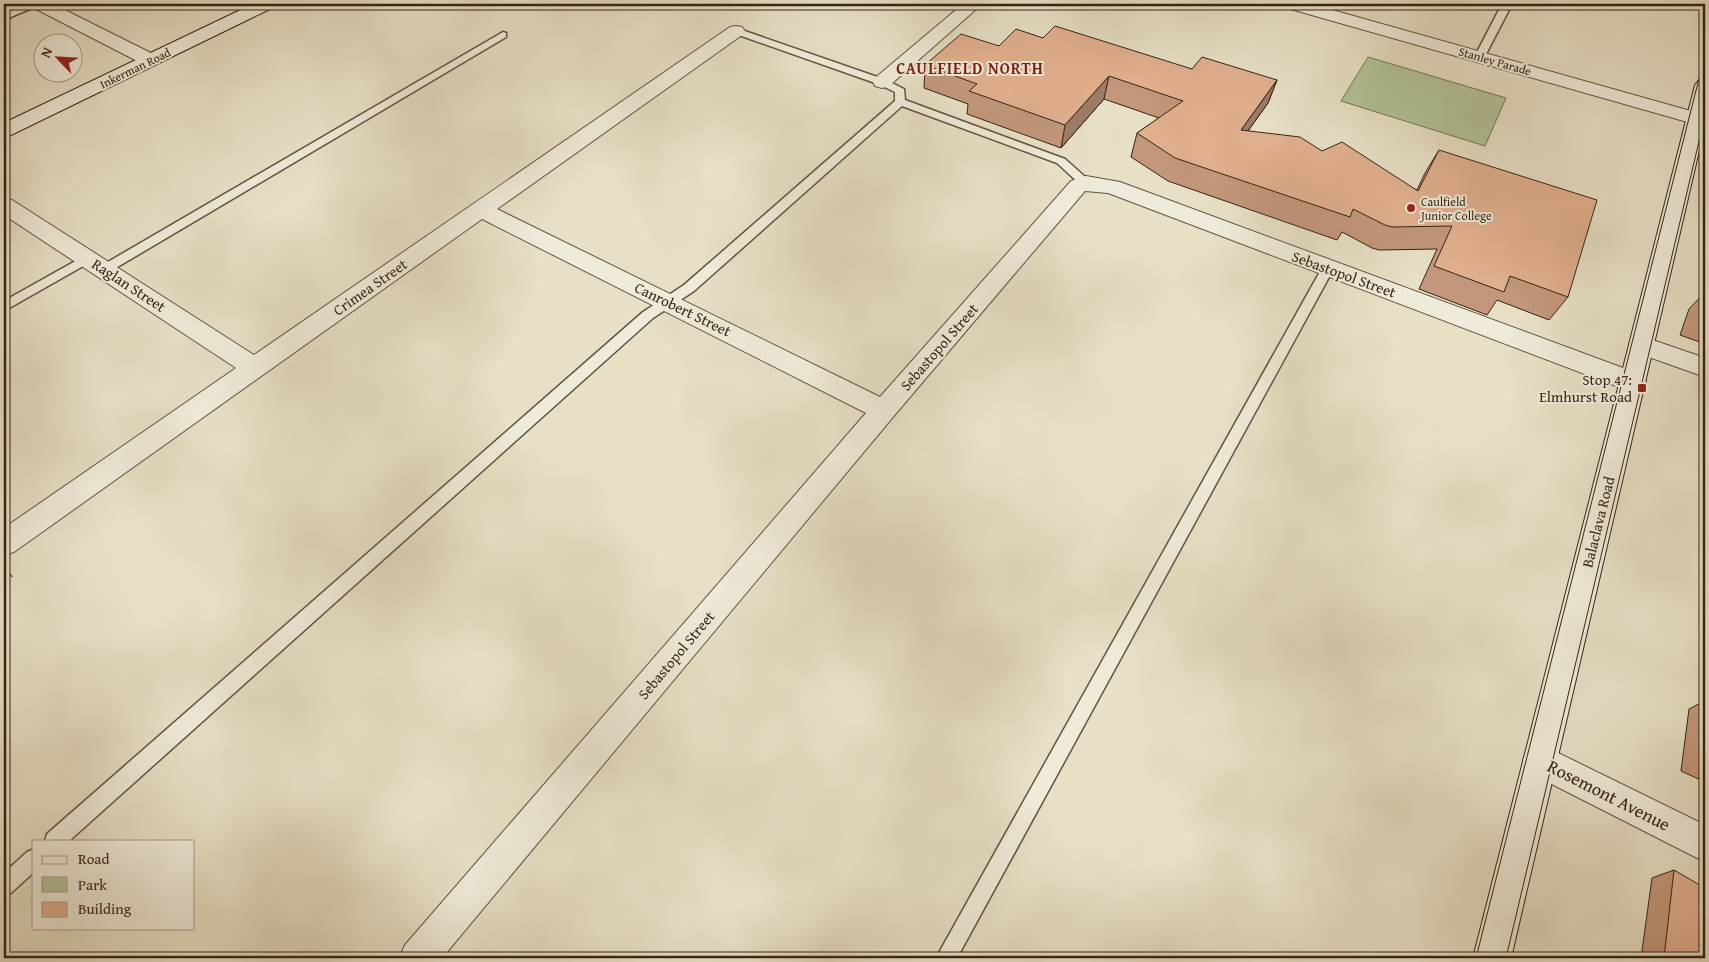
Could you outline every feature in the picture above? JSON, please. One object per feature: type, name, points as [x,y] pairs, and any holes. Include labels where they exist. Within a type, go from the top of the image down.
[{"type":"street","points":[[40,4],[150,60]]},
{"type":"street","name":"Inkerman Road","points":[[4,132],[266,4]]},
{"type":"street","points":[[882,82],[973,4]]},
{"type":"street","name":"Stanley Parade","points":[[1293,4],[1701,120]]},
{"type":"street","name":"Crimea Street","points":[[4,543],[736,31]]},
{"type":"street","name":"Balaclava Road","points":[[1492,958],[1641,345],[1701,120],[1705,85]]},
{"type":"street","name":"Sebastopol Street","points":[[418,958],[1072,191],[1086,183],[1112,187],[1633,382]]},
{"type":"street","name":"Raglan Street","points":[[4,204],[253,368]]},
{"type":"street","name":"Canrobert Street","points":[[481,210],[884,410]]},
{"type":"street","points":[[1641,345],[1705,368]]},
{"type":"street","name":"Rosemont Avenue","points":[[1540,760],[1705,844]]},
{"type":"lane","points":[[4,18],[36,4]]},
{"type":"lane","points":[[1480,56],[1507,4]]},
{"type":"lane","points":[[55,840],[648,315],[689,288],[900,102],[900,91],[882,82],[736,31]]},
{"type":"lane","points":[[4,307],[97,264],[503,35]]},
{"type":"lane","points":[[900,102],[1061,161],[1086,183]]},
{"type":"lane","points":[[946,958],[1328,268]]},
{"type":"lane","points":[[4,886],[32,861]]},
{"type":"green space","points":[[1368,57],[1506,98],[1485,146],[1341,101]]},
{"type":"building","points":[[1055,26],[1192,69],[1202,57],[1277,80],[1241,130],[1300,137],[1322,151],[1342,142],[1418,191],[1439,150],[1597,200],[1568,297],[1510,276],[1504,292],[1434,266],[1452,226],[1392,227],[1353,209],[1350,217],[1175,158],[1137,133],[1183,101],[1109,76],[1065,125],[969,91],[977,84],[925,65],[961,34],[999,46],[1016,29],[1043,38]]},
{"type":"building","points":[[1705,300],[1705,316],[1701,314]]},
{"type":"building","points":[[1705,741],[1705,762],[1703,761]]},
{"type":"building","points":[[1674,870],[1705,888],[1705,958],[1664,958]]},
{"type":"tram line","points":[[1476,958],[1705,55]]},
{"type":"tram line","points":[[1506,958],[1705,116]]},
{"type":"place","name":"Caulfield Junior College","points":[[1411,208]]},
{"type":"place","name":"Stop 47: Elmhurst Road","points":[[1642,388]]},
{"type":"district","name":"CAULFIELD NORTH","points":[[970,68]]}]
